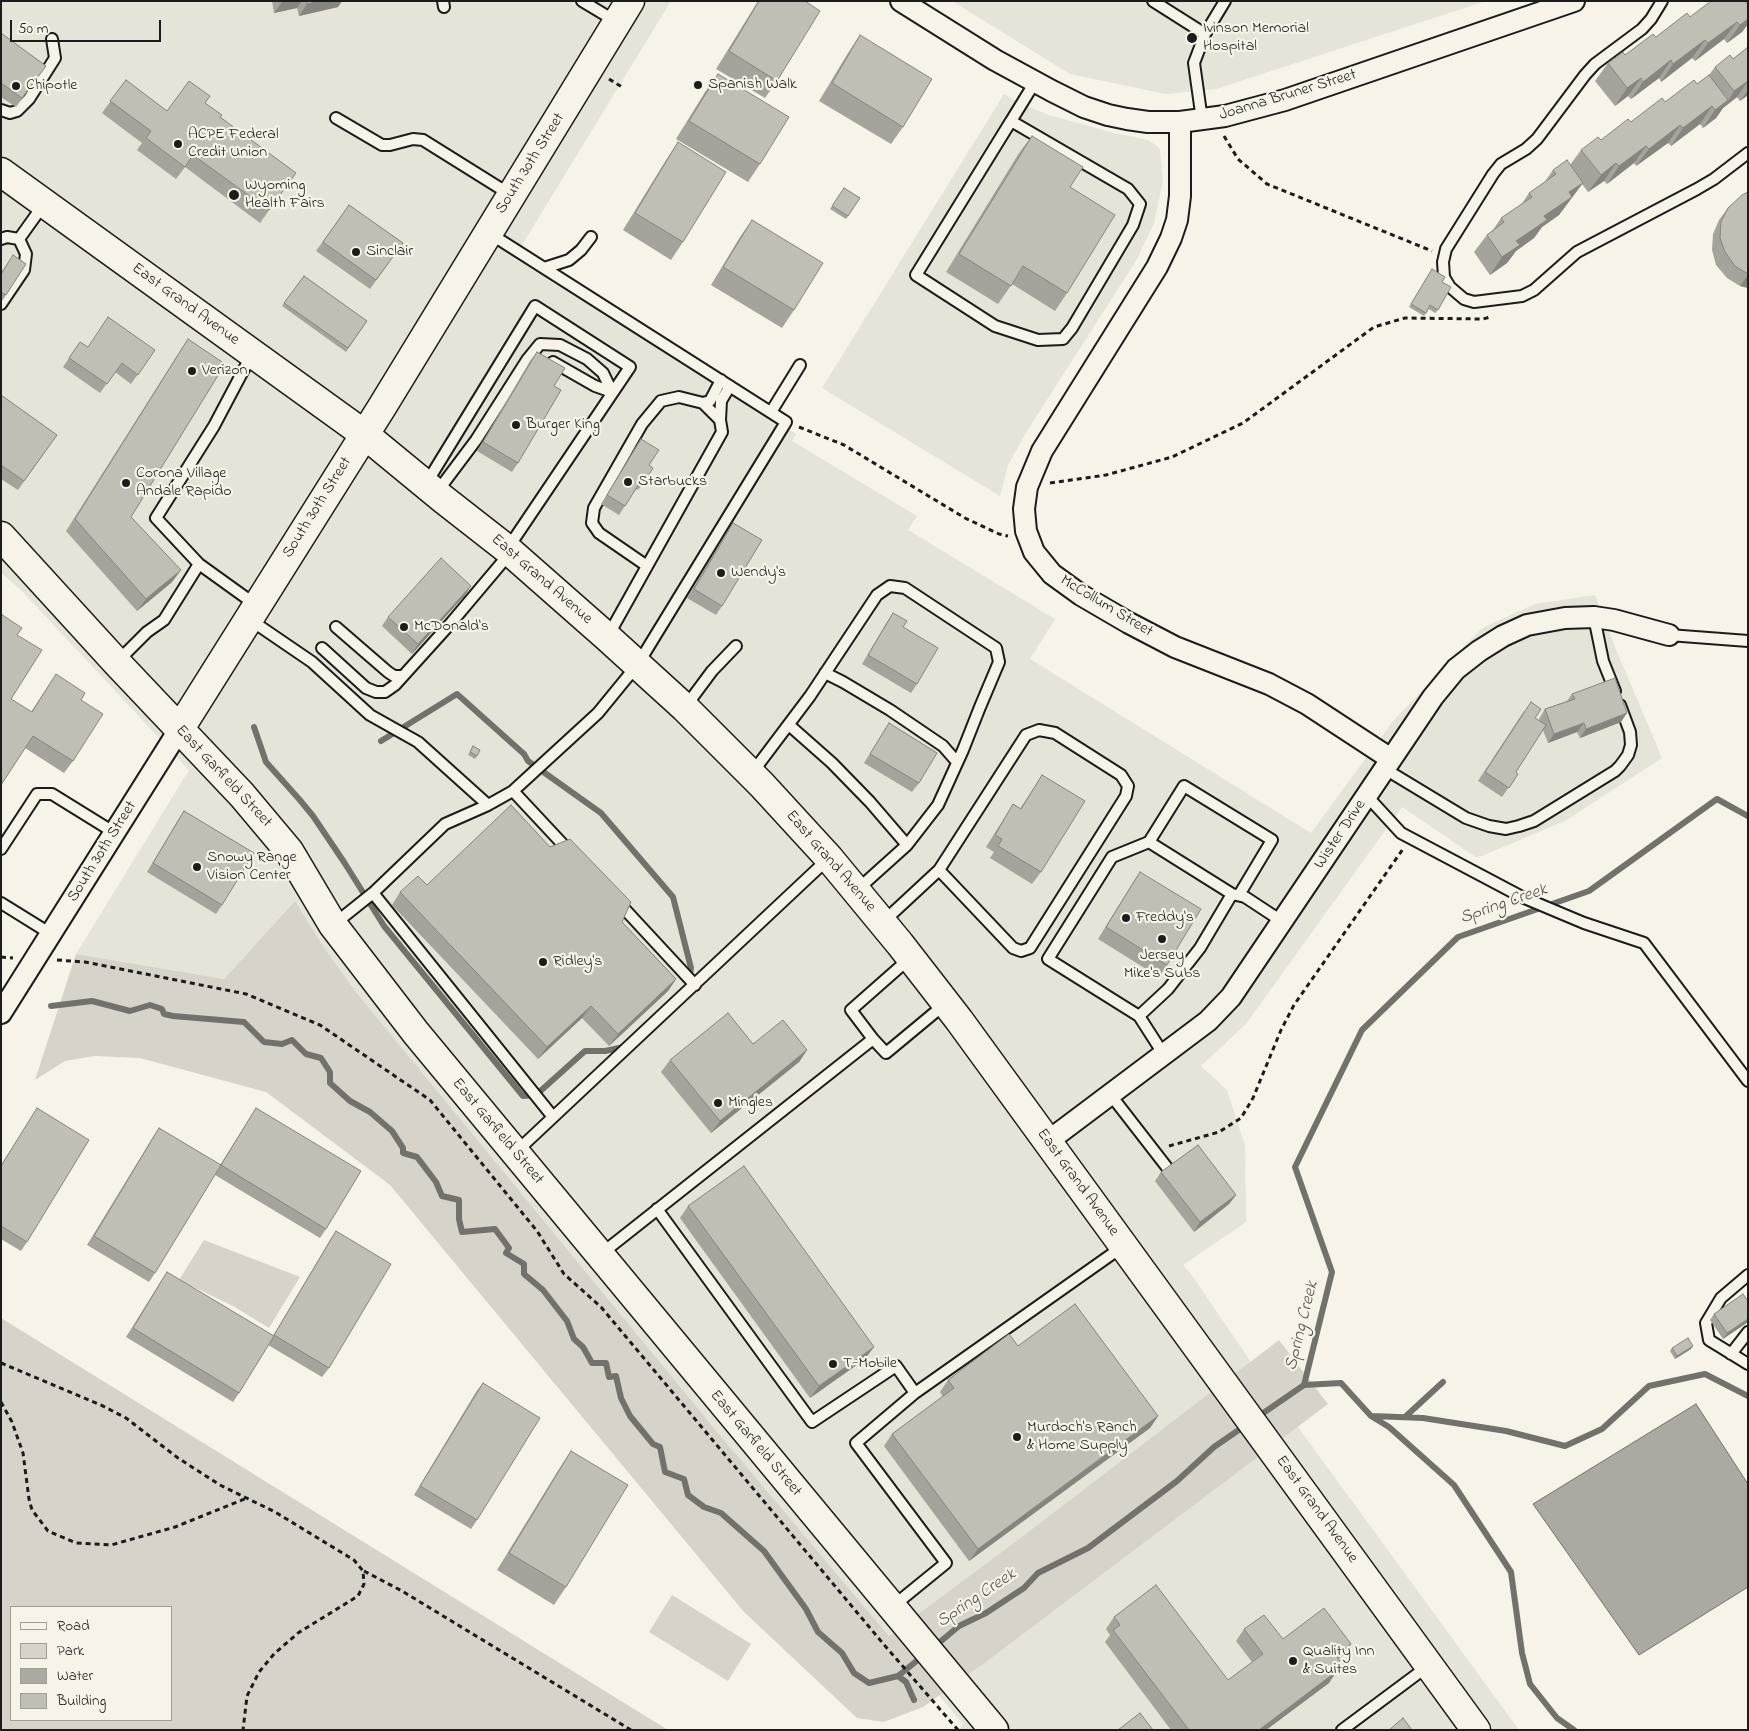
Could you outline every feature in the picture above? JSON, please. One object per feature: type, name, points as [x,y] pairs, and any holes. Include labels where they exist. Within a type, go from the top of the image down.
[{"type":"main road","name":"South 30th Street","points":[[180,730],[624,12]]},
{"type":"main road","name":"East Grand Avenue","points":[[1,172],[364,434],[509,551],[638,664],[751,774],[829,858],[946,1003],[1476,1730]]},
{"type":"main road","name":"East Garfield Street","points":[[1,536],[117,663],[242,795],[289,850],[333,925],[416,1033],[898,1617],[994,1730]]},
{"type":"street","name":"Joanna Bruner Street","points":[[901,1],[995,60],[1084,107],[1108,115],[1148,122],[1180,122],[1208,119],[1284,100],[1574,1]]},
{"type":"street","name":"McCollum Street","points":[[1180,122],[1180,196],[1178,220],[1158,267],[1042,451],[1027,486],[1024,509],[1026,531],[1034,552],[1052,574],[1081,595],[1175,647],[1270,684],[1307,704],[1388,764]]},
{"type":"street","name":"Wister Drive","points":[[1046,1142],[1208,1021],[1231,998],[1433,697],[1456,669],[1479,651],[1503,636],[1526,626],[1565,618],[1594,617],[1614,620],[1669,635]]},
{"type":"street","name":"South 30th Street","points":[[1,1013],[180,730]]},
{"type":"lane","points":[[582,1],[624,12]]},
{"type":"lane","points":[[1153,1],[1205,34]]},
{"type":"lane","points":[[1208,119],[1194,63],[1205,34],[1225,1]]},
{"type":"lane","points":[[1662,1],[1642,29],[1596,64],[1585,75],[1537,139],[1526,149],[1502,164],[1493,174],[1446,250],[1443,262],[1444,277],[1450,287],[1464,299],[1474,302],[1522,296],[1534,290],[1577,252],[1697,189],[1714,179],[1748,153]]},
{"type":"lane","points":[[1,110],[10,113],[17,110],[29,99],[55,58],[52,39]]},
{"type":"lane","points":[[1011,121],[1128,189],[1140,204],[1133,225],[1072,328],[1063,339],[1038,340],[995,326],[916,275],[1035,82]]},
{"type":"lane","points":[[336,118],[382,145],[390,146],[413,139],[423,140],[511,195]]},
{"type":"lane","points":[[19,239],[45,203]]},
{"type":"lane","points":[[333,925],[373,893],[445,824],[488,805],[513,791],[598,713],[638,664],[786,422],[488,233]]},
{"type":"lane","points":[[1,239],[7,237],[19,239]]},
{"type":"lane","points":[[544,268],[569,260],[581,250],[591,237]]},
{"type":"lane","points":[[1,304],[24,270],[26,254],[19,239]]},
{"type":"lane","points":[[322,648],[366,688],[376,692],[385,692],[395,685],[451,623],[509,551],[630,367],[535,306],[431,489]]},
{"type":"lane","points":[[431,489],[476,440],[540,344],[560,345],[587,359],[603,372],[612,392]]},
{"type":"lane","points":[[252,353],[214,426],[156,518],[199,564],[370,715],[418,742],[488,805]]},
{"type":"lane","points":[[532,354],[548,359],[595,386],[612,392]]},
{"type":"lane","points":[[771,412],[800,365]]},
{"type":"lane","points":[[647,566],[599,534],[592,524],[594,508],[642,424],[661,401],[679,397],[703,403],[710,401],[720,380]]},
{"type":"lane","points":[[607,637],[722,432],[720,420],[721,401],[730,386]]},
{"type":"lane","points":[[703,403],[720,420]]},
{"type":"lane","points":[[117,663],[147,632],[164,620],[199,564]]},
{"type":"lane","points":[[751,774],[789,725],[877,595],[890,586],[905,588],[996,648],[999,662],[958,762],[938,805],[907,844],[856,890]]},
{"type":"lane","points":[[1388,764],[1458,815],[1489,826],[1506,829],[1534,821],[1615,771],[1631,745],[1630,732],[1603,661],[1594,617]]},
{"type":"lane","points":[[336,627],[388,672],[394,676],[402,676]]},
{"type":"lane","points":[[1669,635],[1748,641]]},
{"type":"lane","points":[[685,708],[712,671],[736,646]]},
{"type":"lane","points":[[825,673],[890,710],[943,746],[958,762]]},
{"type":"lane","points":[[789,725],[832,763],[907,844]]},
{"type":"lane","points":[[882,923],[939,870],[1026,735],[1039,730],[1056,733],[1121,775],[1128,786],[1126,796],[1030,948],[1021,951],[1013,948],[939,870]]},
{"type":"lane","points":[[1140,1016],[1168,989],[1200,948],[1272,840],[1184,786],[1148,842],[1112,857],[1048,959],[1140,1016],[1164,1055]]},
{"type":"lane","points":[[513,791],[580,862]]},
{"type":"lane","points":[[1,849],[38,794],[52,794],[114,833]]},
{"type":"lane","points":[[1367,796],[1401,833],[1522,897],[1584,923],[1644,943],[1748,1082]]},
{"type":"lane","points":[[1148,842],[1235,895],[1245,896],[1283,922]]},
{"type":"lane","points":[[515,1153],[829,858]]},
{"type":"lane","points":[[373,893],[554,1117]]},
{"type":"lane","points":[[612,896],[695,985]]},
{"type":"lane","points":[[1,903],[51,934]]},
{"type":"lane","points":[[910,958],[851,1010],[874,1039],[886,1053],[946,1003]]},
{"type":"lane","points":[[599,1255],[874,1039]]},
{"type":"lane","points":[[1110,1094],[1169,1170]]},
{"type":"lane","points":[[657,1209],[812,1422],[896,1366],[915,1393]]},
{"type":"lane","points":[[898,1617],[946,1563],[856,1442],[915,1393],[1123,1246]]},
{"type":"lane","points":[[1748,1275],[1721,1298],[1706,1323],[1709,1340],[1748,1364]]},
{"type":"lane","points":[[1731,1354],[1748,1332]]},
{"type":"lane","points":[[1342,1730],[1430,1665]]},
{"type":"path","points":[[1208,119],[1238,159],[1267,184],[1445,256]]},
{"type":"path","points":[[1027,486],[1106,475],[1172,457],[1243,423],[1374,327],[1406,318],[1483,319],[1491,317]]},
{"type":"path","points":[[786,422],[844,445],[965,518],[999,534],[1030,542]]},
{"type":"path","points":[[1154,1151],[1219,1132],[1241,1118],[1253,1098],[1281,1030],[1294,1005],[1411,838]]},
{"type":"path","points":[[35,959],[85,962],[246,994],[320,1025],[430,1100],[537,1231],[564,1274],[601,1306],[886,1647],[958,1730]]},
{"type":"path","points":[[1,1363],[103,1406],[126,1418],[178,1458],[220,1484],[275,1512],[354,1560],[363,1570],[402,1591],[631,1730]]},
{"type":"path","points":[[1,1402],[12,1422],[23,1454],[32,1510],[48,1531],[76,1543],[111,1545],[175,1526],[247,1498]]},
{"type":"path","points":[[244,1730],[247,1696],[259,1672],[274,1654],[298,1633],[358,1596],[364,1584],[363,1570]]},
{"type":"shaded area","points":[[1,1],[671,1],[514,258],[796,434],[792,441],[917,516],[908,530],[1055,619],[1030,659],[1311,833],[1393,721],[1482,628],[1535,604],[1595,595],[1662,758],[1565,821],[1477,858],[1402,807],[1246,1024],[1201,1066],[1227,1090],[1245,1146],[1246,1222],[1183,1265],[1290,1419],[1298,1427],[1519,1730],[959,1730],[963,1724],[714,1428],[356,992],[325,949],[295,901],[224,979],[76,954],[189,770],[20,589],[1,573]]},
{"type":"shaded area","name":"Ivinson Memorial Hospital","points":[[952,1],[1486,1],[1216,89],[1165,94],[1070,74]]},
{"type":"shaded area","points":[[1004,94],[1017,102],[1049,115],[1110,132],[1148,140],[1160,150],[1163,181],[1154,223],[1136,261],[1027,431],[1008,465],[1000,496],[822,388]]},
{"type":"green space","points":[[295,901],[325,949],[356,992],[714,1428],[889,1636],[1018,1540],[1279,1340],[1328,1404],[983,1664],[923,1707],[884,1722],[857,1718],[744,1612],[390,1185],[266,1092],[140,1058],[95,1056],[65,1061],[35,1080],[76,954],[224,979]]},
{"type":"green space","points":[[204,1240],[300,1277],[269,1328],[233,1306],[179,1280]]},
{"type":"green space","points":[[1,1318],[668,1730],[1,1730]]},
{"type":"green space","points":[[672,1595],[751,1644],[728,1681],[649,1632]]},
{"type":"water","points":[[1696,1404],[1748,1484],[1748,1587],[1639,1655],[1533,1504]]},
{"type":"building","points":[[307,1],[320,1],[307,4]]},
{"type":"building","points":[[759,1],[805,1],[820,11],[777,81],[729,51]]},
{"type":"building","points":[[1711,1],[1745,1],[1748,5],[1748,19],[1740,25],[1737,22],[1708,43],[1705,40],[1673,64],[1671,60],[1643,82],[1641,78],[1627,88],[1608,63],[1623,52],[1625,55],[1653,34],[1656,37],[1687,13],[1690,17]]},
{"type":"building","name":"Chipotle","points":[[1,33],[46,66],[22,98],[1,83]]},
{"type":"building","points":[[860,35],[932,79],[903,127],[832,83]]},
{"type":"building","points":[[1748,47],[1748,81],[1734,91],[1715,67],[1730,55],[1733,59]]},
{"type":"building","points":[[718,74],[789,117],[760,164],[689,121]]},
{"type":"building","points":[[1709,75],[1728,100],[1715,110],[1712,106],[1683,128],[1680,125],[1649,149],[1646,146],[1619,166],[1616,163],[1601,175],[1581,150],[1598,137],[1601,140],[1628,119],[1631,122],[1662,98],[1665,102],[1694,80],[1697,84]]},
{"type":"building","points":[[126,80],[167,111],[189,81],[210,96],[205,103],[222,115],[220,117],[296,173],[269,210],[193,155],[185,167],[146,138],[151,131],[110,101]]},
{"type":"building","points":[[1032,136],[1083,167],[1070,187],[1115,215],[1067,293],[1023,266],[1011,286],[959,254]]},
{"type":"building","points":[[678,142],[726,172],[683,242],[635,213]]},
{"type":"building","points":[[1567,160],[1583,183],[1569,192],[1572,197],[1544,216],[1547,220],[1516,241],[1520,245],[1502,257],[1487,235],[1504,222],[1501,218],[1532,197],[1529,193],[1556,174],[1553,170]]},
{"type":"building","points":[[844,188],[860,198],[848,216],[832,206]]},
{"type":"building","points":[[1748,192],[1748,274],[1735,266],[1725,252],[1720,238],[1721,222],[1728,208]]},
{"type":"building","name":"Sinclair","points":[[349,205],[403,243],[376,280],[323,242]]},
{"type":"building","points":[[752,220],[823,263],[794,310],[723,267]]},
{"type":"building","points":[[13,255],[26,264],[6,295],[1,292],[1,274]]},
{"type":"building","points":[[1432,269],[1445,277],[1442,282],[1451,287],[1438,310],[1430,305],[1426,313],[1411,304]]},
{"type":"building","points":[[304,276],[367,321],[348,348],[284,303]]},
{"type":"building","points":[[108,317],[155,350],[138,375],[122,363],[107,384],[69,358],[80,342],[88,347]]},
{"type":"building","points":[[188,339],[225,364],[131,517],[181,570],[146,599],[75,519]]},
{"type":"building","name":"Burger King","points":[[537,352],[565,368],[554,386],[561,390],[518,463],[483,442]]},
{"type":"building","points":[[1,395],[57,435],[24,481],[1,465]]},
{"type":"building","name":"Starbucks","points":[[641,439],[659,450],[649,465],[653,468],[645,481],[642,479],[625,506],[607,495]]},
{"type":"building","name":"Wendy's","points":[[733,523],[762,540],[722,606],[694,589]]},
{"type":"building","points":[[441,558],[471,586],[418,644],[388,617]]},
{"type":"building","points":[[893,613],[907,621],[903,627],[938,648],[917,684],[868,655]]},
{"type":"building","points":[[1,614],[22,628],[17,635],[42,650],[11,699],[32,712],[56,674],[85,693],[81,700],[103,714],[73,761],[33,736],[1,785]]},
{"type":"building","points":[[1615,678],[1627,713],[1586,729],[1584,723],[1554,734],[1545,709],[1575,699],[1572,694]]},
{"type":"building","points":[[1531,702],[1541,709],[1535,718],[1546,725],[1516,772],[1518,774],[1509,788],[1485,772]]},
{"type":"building","points":[[889,723],[937,753],[919,783],[870,754]]},
{"type":"building","points":[[473,746],[480,750],[477,756],[470,752]]},
{"type":"building","points":[[1042,775],[1085,801],[1041,872],[998,846],[1002,839],[995,835],[1013,804],[1021,809]]},
{"type":"building","name":"Ridley's","points":[[511,805],[550,847],[570,839],[631,902],[622,922],[676,979],[618,1034],[591,1006],[547,1047],[400,892],[418,876],[427,885]]},
{"type":"building","name":"Snowy Range Vision Center","points":[[184,811],[254,853],[222,905],[153,863]]},
{"type":"building","points":[[1140,872],[1201,909],[1167,965],[1106,927]]},
{"type":"building","name":"Mingles","points":[[728,1013],[753,1044],[783,1020],[807,1050],[720,1121],[670,1060]]},
{"type":"building","points":[[37,1108],[89,1140],[27,1242],[1,1226],[1,1166]]},
{"type":"building","points":[[256,1108],[361,1171],[326,1229],[221,1165]]},
{"type":"building","points":[[159,1128],[221,1165],[155,1273],[94,1236]]},
{"type":"building","points":[[1198,1145],[1236,1195],[1200,1222],[1161,1172]]},
{"type":"building","points":[[744,1166],[874,1347],[819,1386],[688,1206]]},
{"type":"building","points":[[336,1231],[391,1264],[329,1368],[274,1335]]},
{"type":"building","points":[[167,1272],[274,1336],[239,1393],[133,1328]]},
{"type":"building","points":[[1743,1294],[1748,1301],[1748,1319],[1727,1333],[1714,1314]]},
{"type":"building","name":"Murdoch's Ranch & Home Supply","points":[[1075,1304],[1158,1416],[978,1549],[892,1434],[954,1388],[948,1380],[1009,1334],[1018,1346]]},
{"type":"building","points":[[1688,1338],[1693,1346],[1677,1356],[1672,1348]]},
{"type":"building","points":[[483,1383],[540,1418],[477,1520],[420,1486]]},
{"type":"building","points":[[571,1451],[628,1485],[566,1587],[509,1553]]},
{"type":"building","name":"Quality Inn & Suites","points":[[1156,1585],[1228,1680],[1263,1654],[1244,1629],[1264,1615],[1283,1639],[1324,1608],[1351,1644],[1336,1655],[1340,1661],[1334,1665],[1337,1671],[1259,1730],[1189,1730],[1113,1630],[1120,1625],[1114,1617]]},
{"type":"building","points":[[1140,1713],[1153,1730],[1118,1730]]},
{"type":"building","points":[[1403,1718],[1412,1730],[1389,1730]]},
{"type":"waterway","points":[[381,741],[457,694],[524,754],[528,761],[601,813],[673,897],[691,968],[689,980]]},
{"type":"waterway","points":[[254,727],[266,762],[313,816],[384,926],[523,1096],[536,1095],[585,1051],[605,1051],[624,1047]]},
{"type":"waterway","name":"Spring Creek","points":[[1256,1418],[1304,1385],[1332,1272],[1295,1167],[1362,1030],[1458,937],[1589,891],[1717,799],[1748,816]]},
{"type":"waterway","name":"Spring Creek","points":[[51,1006],[92,1001],[130,1011],[150,1005],[162,1009],[164,1014],[173,1016],[244,1022],[264,1042],[282,1044],[292,1040],[306,1054],[321,1058],[330,1072],[330,1083],[350,1101],[370,1112],[392,1131],[403,1148],[403,1153],[417,1157],[436,1182],[442,1196],[459,1200],[459,1219],[462,1232],[495,1229],[509,1248],[506,1253],[524,1264],[524,1274],[543,1290],[567,1321],[574,1339],[583,1347],[592,1363],[606,1363],[609,1377],[616,1376],[621,1398],[630,1416],[653,1444],[660,1447],[665,1472],[684,1479],[688,1495],[704,1507],[721,1513],[764,1551],[806,1609],[818,1632],[842,1653],[854,1673],[869,1683],[898,1676],[924,1655]]},
{"type":"waterway","points":[[1372,1416],[1423,1418],[1506,1431],[1565,1446],[1602,1429],[1649,1386],[1705,1374],[1748,1396]]},
{"type":"waterway","points":[[1405,1417],[1443,1382]]},
{"type":"waterway","points":[[1304,1385],[1341,1383],[1371,1416],[1389,1427],[1454,1485],[1511,1572],[1522,1653],[1530,1684],[1557,1718],[1574,1730]]},
{"type":"waterway","name":"Spring Creek","points":[[934,1647],[959,1626],[986,1613],[1024,1588],[1038,1573],[1088,1548],[1177,1481],[1214,1447],[1246,1425]]},
{"type":"waterway","points":[[898,1676],[906,1682],[914,1700]]},
{"type":"place","name":"Ivinson Memorial Hospital","points":[[1192,38]]},
{"type":"place","name":"Spanish Walk","points":[[698,85]]},
{"type":"place","name":"Chipotle","points":[[16,86]]},
{"type":"place","name":"ACPE Federal Credit Union","points":[[178,144]]},
{"type":"place","name":"Wyoming Health Fairs","points":[[234,195]]},
{"type":"place","name":"Sinclair","points":[[356,252]]},
{"type":"place","name":"Verizon","points":[[192,371]]},
{"type":"place","name":"Burger King","points":[[516,425]]},
{"type":"place","name":"Starbucks","points":[[628,482]]},
{"type":"place","name":"Corona Village Andale Rapido","points":[[126,483]]},
{"type":"place","name":"Wendy's","points":[[721,573]]},
{"type":"place","name":"McDonald's","points":[[404,627]]},
{"type":"place","name":"Snowy Range Vision Center","points":[[197,867]]},
{"type":"place","name":"Freddy's","points":[[1126,918]]},
{"type":"place","name":"Jersey Mike's Subs","points":[[1162,939]]},
{"type":"place","name":"Ridley's","points":[[543,962]]},
{"type":"place","name":"Mingles","points":[[718,1103]]},
{"type":"place","name":"T-Mobile","points":[[833,1364]]},
{"type":"place","name":"Murdoch's Ranch & Home Supply","points":[[1017,1437]]},
{"type":"place","name":"Quality Inn & Suites","points":[[1293,1661]]}]
